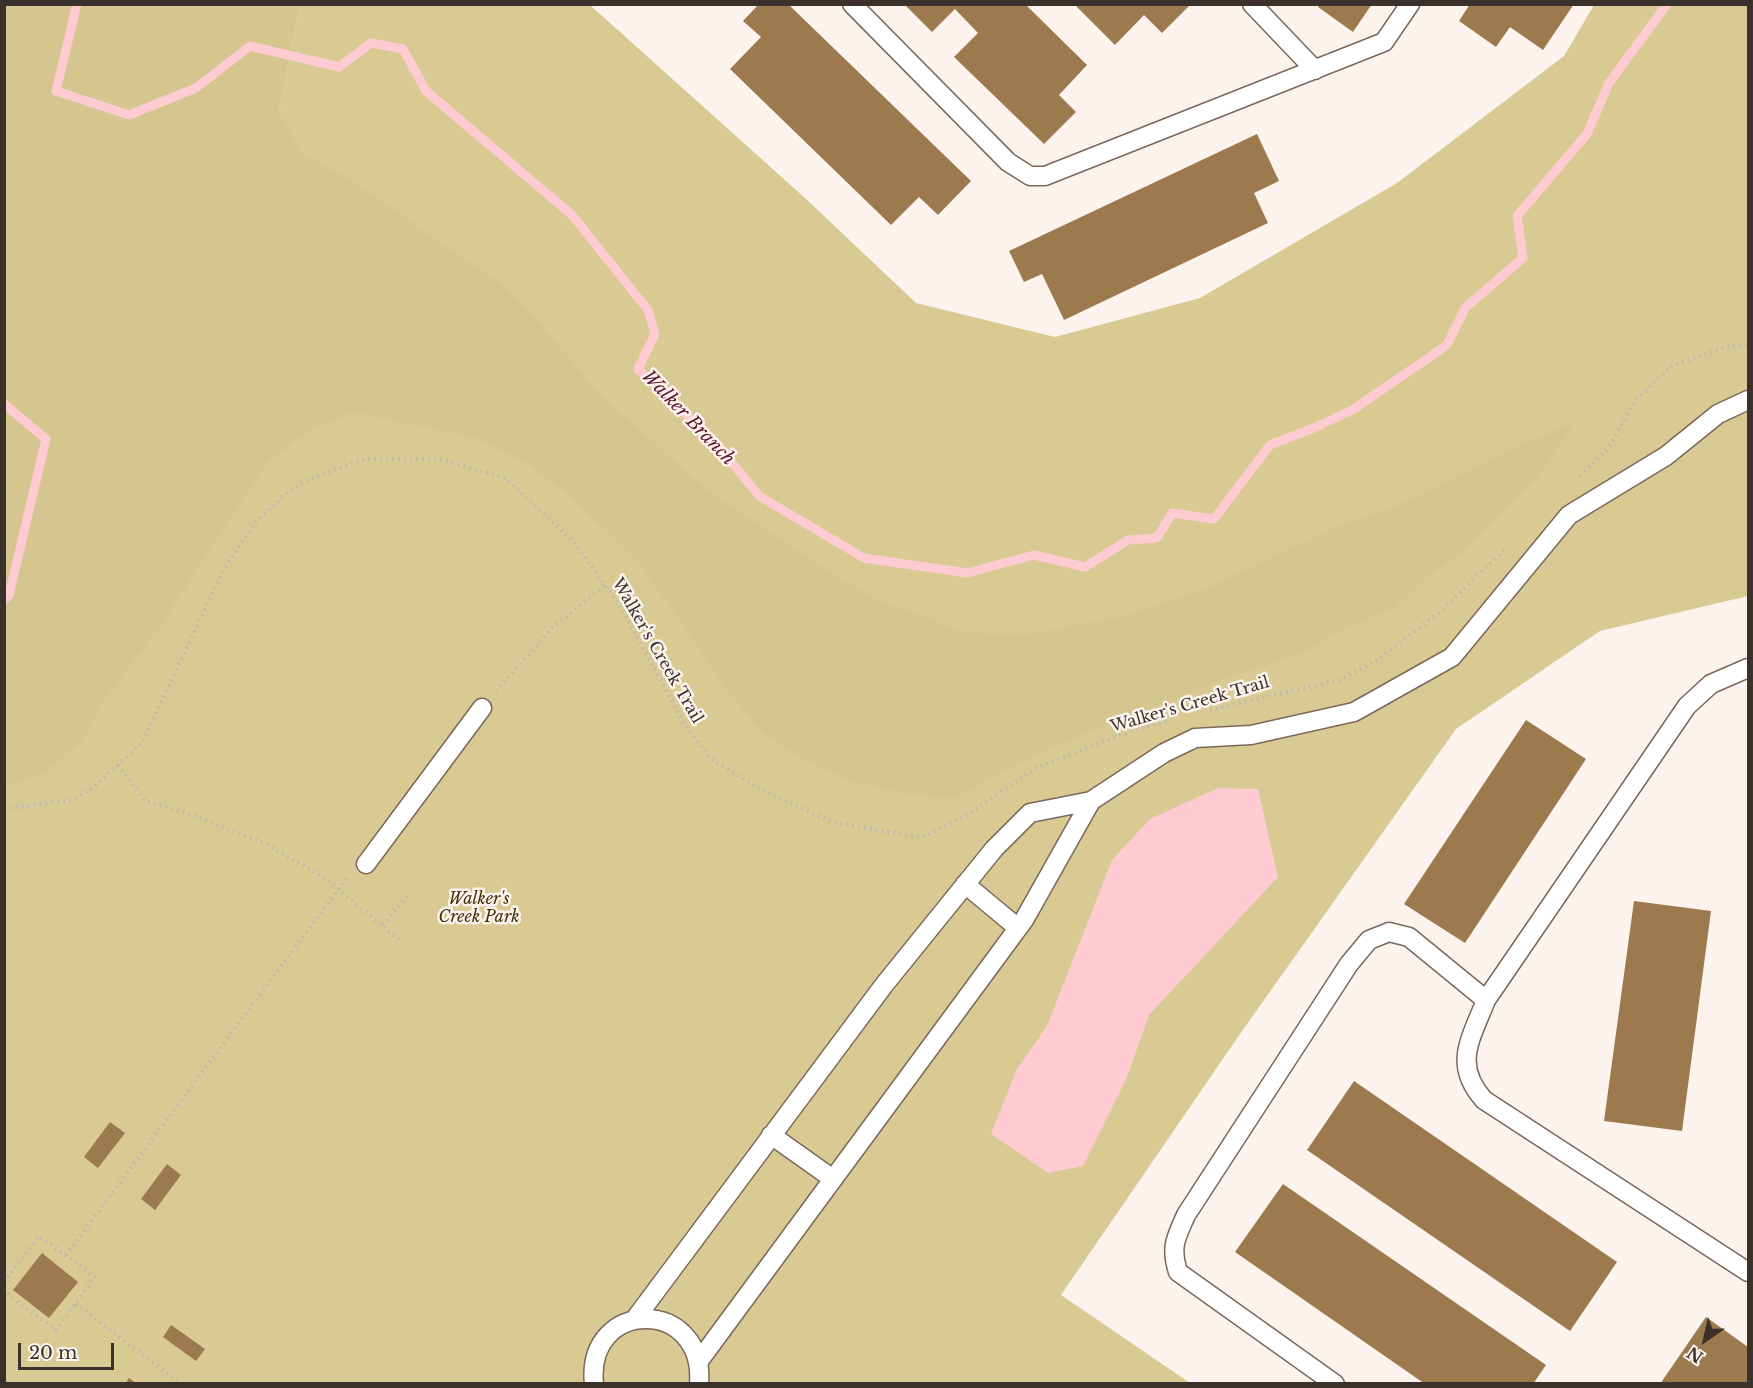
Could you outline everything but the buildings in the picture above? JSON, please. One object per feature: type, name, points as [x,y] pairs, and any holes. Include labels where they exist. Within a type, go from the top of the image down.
[{"type":"lane","points":[[852,4],[1008,162],[1030,176],[1046,176],[1384,42],[1410,4]]},
{"type":"lane","points":[[1252,4],[1315,70]]},
{"type":"lane","points":[[635,1319],[884,985],[994,849],[1030,813],[1091,801],[1164,753],[1195,738],[1251,735],[1354,712],[1452,657],[1569,515],[1666,456],[1719,414],[1749,400]]},
{"type":"lane","points":[[1749,668],[1711,684],[1687,706],[1486,1000],[1467,1050],[1466,1074],[1470,1085],[1484,1101],[1749,1272]]},
{"type":"lane","points":[[360,867],[482,708]]},
{"type":"lane","points":[[699,1361],[1018,928],[1091,801]]},
{"type":"lane","points":[[965,884],[1018,928]]},
{"type":"lane","points":[[1335,1383],[1178,1272],[1172,1253],[1175,1240],[1186,1215],[1349,964],[1369,939],[1389,932],[1409,937],[1486,1000]]},
{"type":"lane","points":[[771,1135],[833,1179]]},
{"type":"lane","points":[[594,1383],[593,1361],[601,1342],[616,1327],[635,1319],[657,1319],[676,1327],[691,1342],[699,1361],[699,1383]]},
{"type":"path","points":[[1575,482],[1608,449],[1634,402],[1671,366],[1726,347],[1749,344]]},
{"type":"path","name":"Walker's Creek Trail","points":[[4,809],[72,800],[93,788],[142,743],[224,569],[253,525],[287,493],[303,482],[364,459],[438,459],[506,478],[577,546],[606,585],[642,645],[684,724],[711,759],[759,788],[832,822],[921,838],[967,814],[1036,768],[1134,730],[1179,718]]},
{"type":"path","name":"Walker's Creek Trail","points":[[1202,712],[1339,680],[1376,661],[1440,612],[1508,547]]},
{"type":"path","points":[[482,708],[552,628],[606,585]]},
{"type":"path","points":[[118,765],[146,801],[190,814],[266,844],[339,890],[400,940]]},
{"type":"path","points":[[66,1255],[339,890],[360,867]]},
{"type":"path","points":[[383,925],[407,897]]},
{"type":"path","points":[[4,1282],[39,1236],[95,1277],[56,1330],[4,1292]]},
{"type":"path","points":[[76,1304],[181,1383]]},
{"type":"green space","name":"Walker's Creek Park","points":[[300,5],[590,5],[805,198],[916,303],[1055,337],[1200,298],[1397,183],[1564,56],[1594,5],[1748,5],[1748,596],[1600,631],[1456,729],[1240,1034],[1061,1295],[1190,1383],[5,1383],[4,529],[279,112]]},
{"type":"shaded area","points":[[5,4],[300,5],[279,112],[300,152],[340,174],[497,280],[534,316],[601,396],[706,489],[868,596],[965,632],[1017,636],[1115,618],[1167,602],[1212,586],[1344,523],[1391,509],[1529,441],[1575,423],[1535,479],[1469,547],[1428,577],[1392,610],[1346,627],[1303,653],[1212,684],[1075,738],[1029,758],[953,799],[902,793],[854,782],[807,762],[762,731],[728,691],[639,562],[565,492],[525,462],[477,438],[353,412],[309,431],[268,461],[161,625],[103,701],[82,741],[44,773],[5,787]]},
{"type":"shaded area","points":[[1218,788],[1258,789],[1278,877],[1149,1015],[1127,1077],[1083,1166],[1048,1173],[991,1134],[1017,1069],[1047,1026],[1112,860],[1150,819]]},
{"type":"waterway","name":"Walker Branch","points":[[77,4],[56,91],[129,115],[196,88],[250,46],[339,67],[371,43],[403,49],[426,91],[572,215],[648,310],[655,334],[638,369],[717,444],[759,496],[864,558],[967,573],[1034,555],[1085,567],[1128,540],[1157,538],[1172,513],[1214,519],[1270,445],[1354,409],[1447,345],[1465,308],[1523,258],[1517,216],[1587,134],[1609,83],[1667,4]]},
{"type":"waterway","name":"Walker Branch","points":[[4,404],[46,439],[9,595],[4,600]]}]
